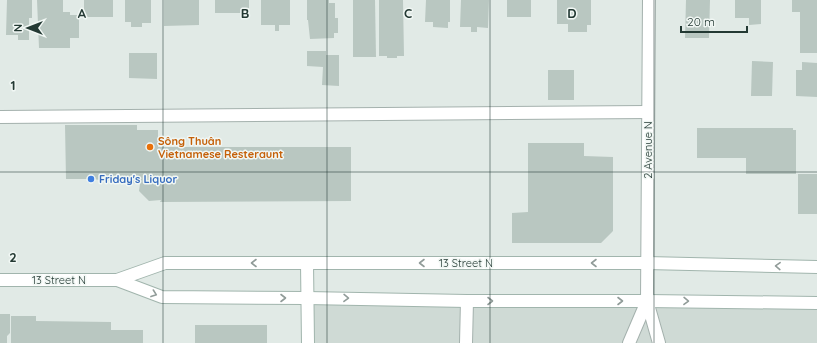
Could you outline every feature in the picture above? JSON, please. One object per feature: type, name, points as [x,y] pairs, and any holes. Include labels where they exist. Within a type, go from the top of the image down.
[{"type":"street","name":"2 Avenue N","points":[[647,301],[649,0]]},
{"type":"street","points":[[0,117],[648,112]]},
{"type":"street","name":"13 Street N","points":[[0,280],[117,280],[165,263],[647,263],[817,267]]},
{"type":"street","points":[[307,263],[308,343]]},
{"type":"street","name":"13 Street N","points":[[117,280],[162,297],[467,301],[817,303]]},
{"type":"street","points":[[466,343],[467,301]]},
{"type":"street","points":[[629,343],[647,301]]},
{"type":"street","points":[[647,301],[659,343]]},
{"type":"shaded area","points":[[312,304],[817,305],[817,343],[311,343]]},
{"type":"building","points":[[7,0],[32,0],[32,18],[29,18],[29,40],[18,40],[18,35],[6,35]]},
{"type":"building","points":[[37,0],[63,0],[63,12],[70,12],[70,15],[79,15],[79,38],[70,38],[70,48],[39,48]]},
{"type":"building","points":[[84,0],[113,0],[113,17],[84,17]]},
{"type":"building","points":[[125,0],[151,0],[151,23],[142,23],[142,27],[131,27],[131,22],[125,22]]},
{"type":"building","points":[[164,0],[199,0],[199,25],[164,26]]},
{"type":"building","points":[[215,0],[249,0],[249,8],[241,8],[241,13],[215,13]]},
{"type":"building","points":[[261,0],[290,0],[290,25],[279,25],[279,31],[275,31],[275,25],[261,25]]},
{"type":"building","points":[[307,0],[329,0],[329,3],[335,3],[335,18],[338,18],[338,33],[334,33],[334,38],[310,39],[307,20]]},
{"type":"building","points":[[353,0],[375,0],[376,57],[353,57]]},
{"type":"building","points":[[379,0],[403,0],[404,56],[387,58],[387,56],[379,56]]},
{"type":"building","points":[[426,0],[450,0],[450,22],[448,22],[448,28],[433,27],[433,22],[425,22]]},
{"type":"building","points":[[461,0],[489,0],[488,28],[477,27],[477,32],[471,32],[471,27],[460,27]]},
{"type":"building","points":[[507,0],[531,0],[531,17],[507,17]]},
{"type":"building","points":[[557,0],[591,0],[591,25],[587,25],[587,32],[568,32],[568,24],[557,24]]},
{"type":"building","points":[[686,0],[710,0],[709,38],[685,38]]},
{"type":"building","points":[[735,0],[761,0],[761,24],[749,25],[749,18],[735,18]]},
{"type":"building","points":[[792,0],[817,0],[817,53],[800,53],[800,12],[792,12]]},
{"type":"building","points":[[307,51],[326,51],[326,55],[339,55],[339,86],[322,85],[323,67],[307,66]]},
{"type":"building","points":[[129,53],[157,53],[157,79],[129,78]]},
{"type":"building","points":[[752,61],[773,62],[772,96],[751,96]]},
{"type":"building","points":[[802,62],[817,63],[817,97],[796,96],[796,70],[802,70]]},
{"type":"building","points":[[548,70],[574,70],[574,100],[548,100]]},
{"type":"building","points":[[65,125],[137,125],[137,130],[158,130],[158,147],[351,147],[351,201],[160,202],[161,200],[149,201],[139,191],[140,184],[91,179],[66,179]]},
{"type":"building","points":[[697,128],[793,128],[793,130],[796,130],[796,174],[746,174],[746,158],[697,158]]},
{"type":"building","points":[[528,143],[584,143],[584,156],[613,157],[613,231],[601,243],[512,243],[512,213],[528,212]]},
{"type":"building","points":[[798,174],[817,174],[817,214],[798,214]]},
{"type":"building","points":[[0,314],[10,314],[10,333],[7,336],[7,343],[0,343]]},
{"type":"building","points":[[11,316],[36,316],[36,321],[111,322],[111,330],[143,330],[143,343],[11,343]]},
{"type":"building","points":[[195,325],[267,325],[267,343],[195,343]]},
{"type":"place","name":"Sông Thuân Vietnamese Resteraunt","points":[[150,147]]},
{"type":"place","name":"Friday's Liquor","points":[[91,179]]}]
